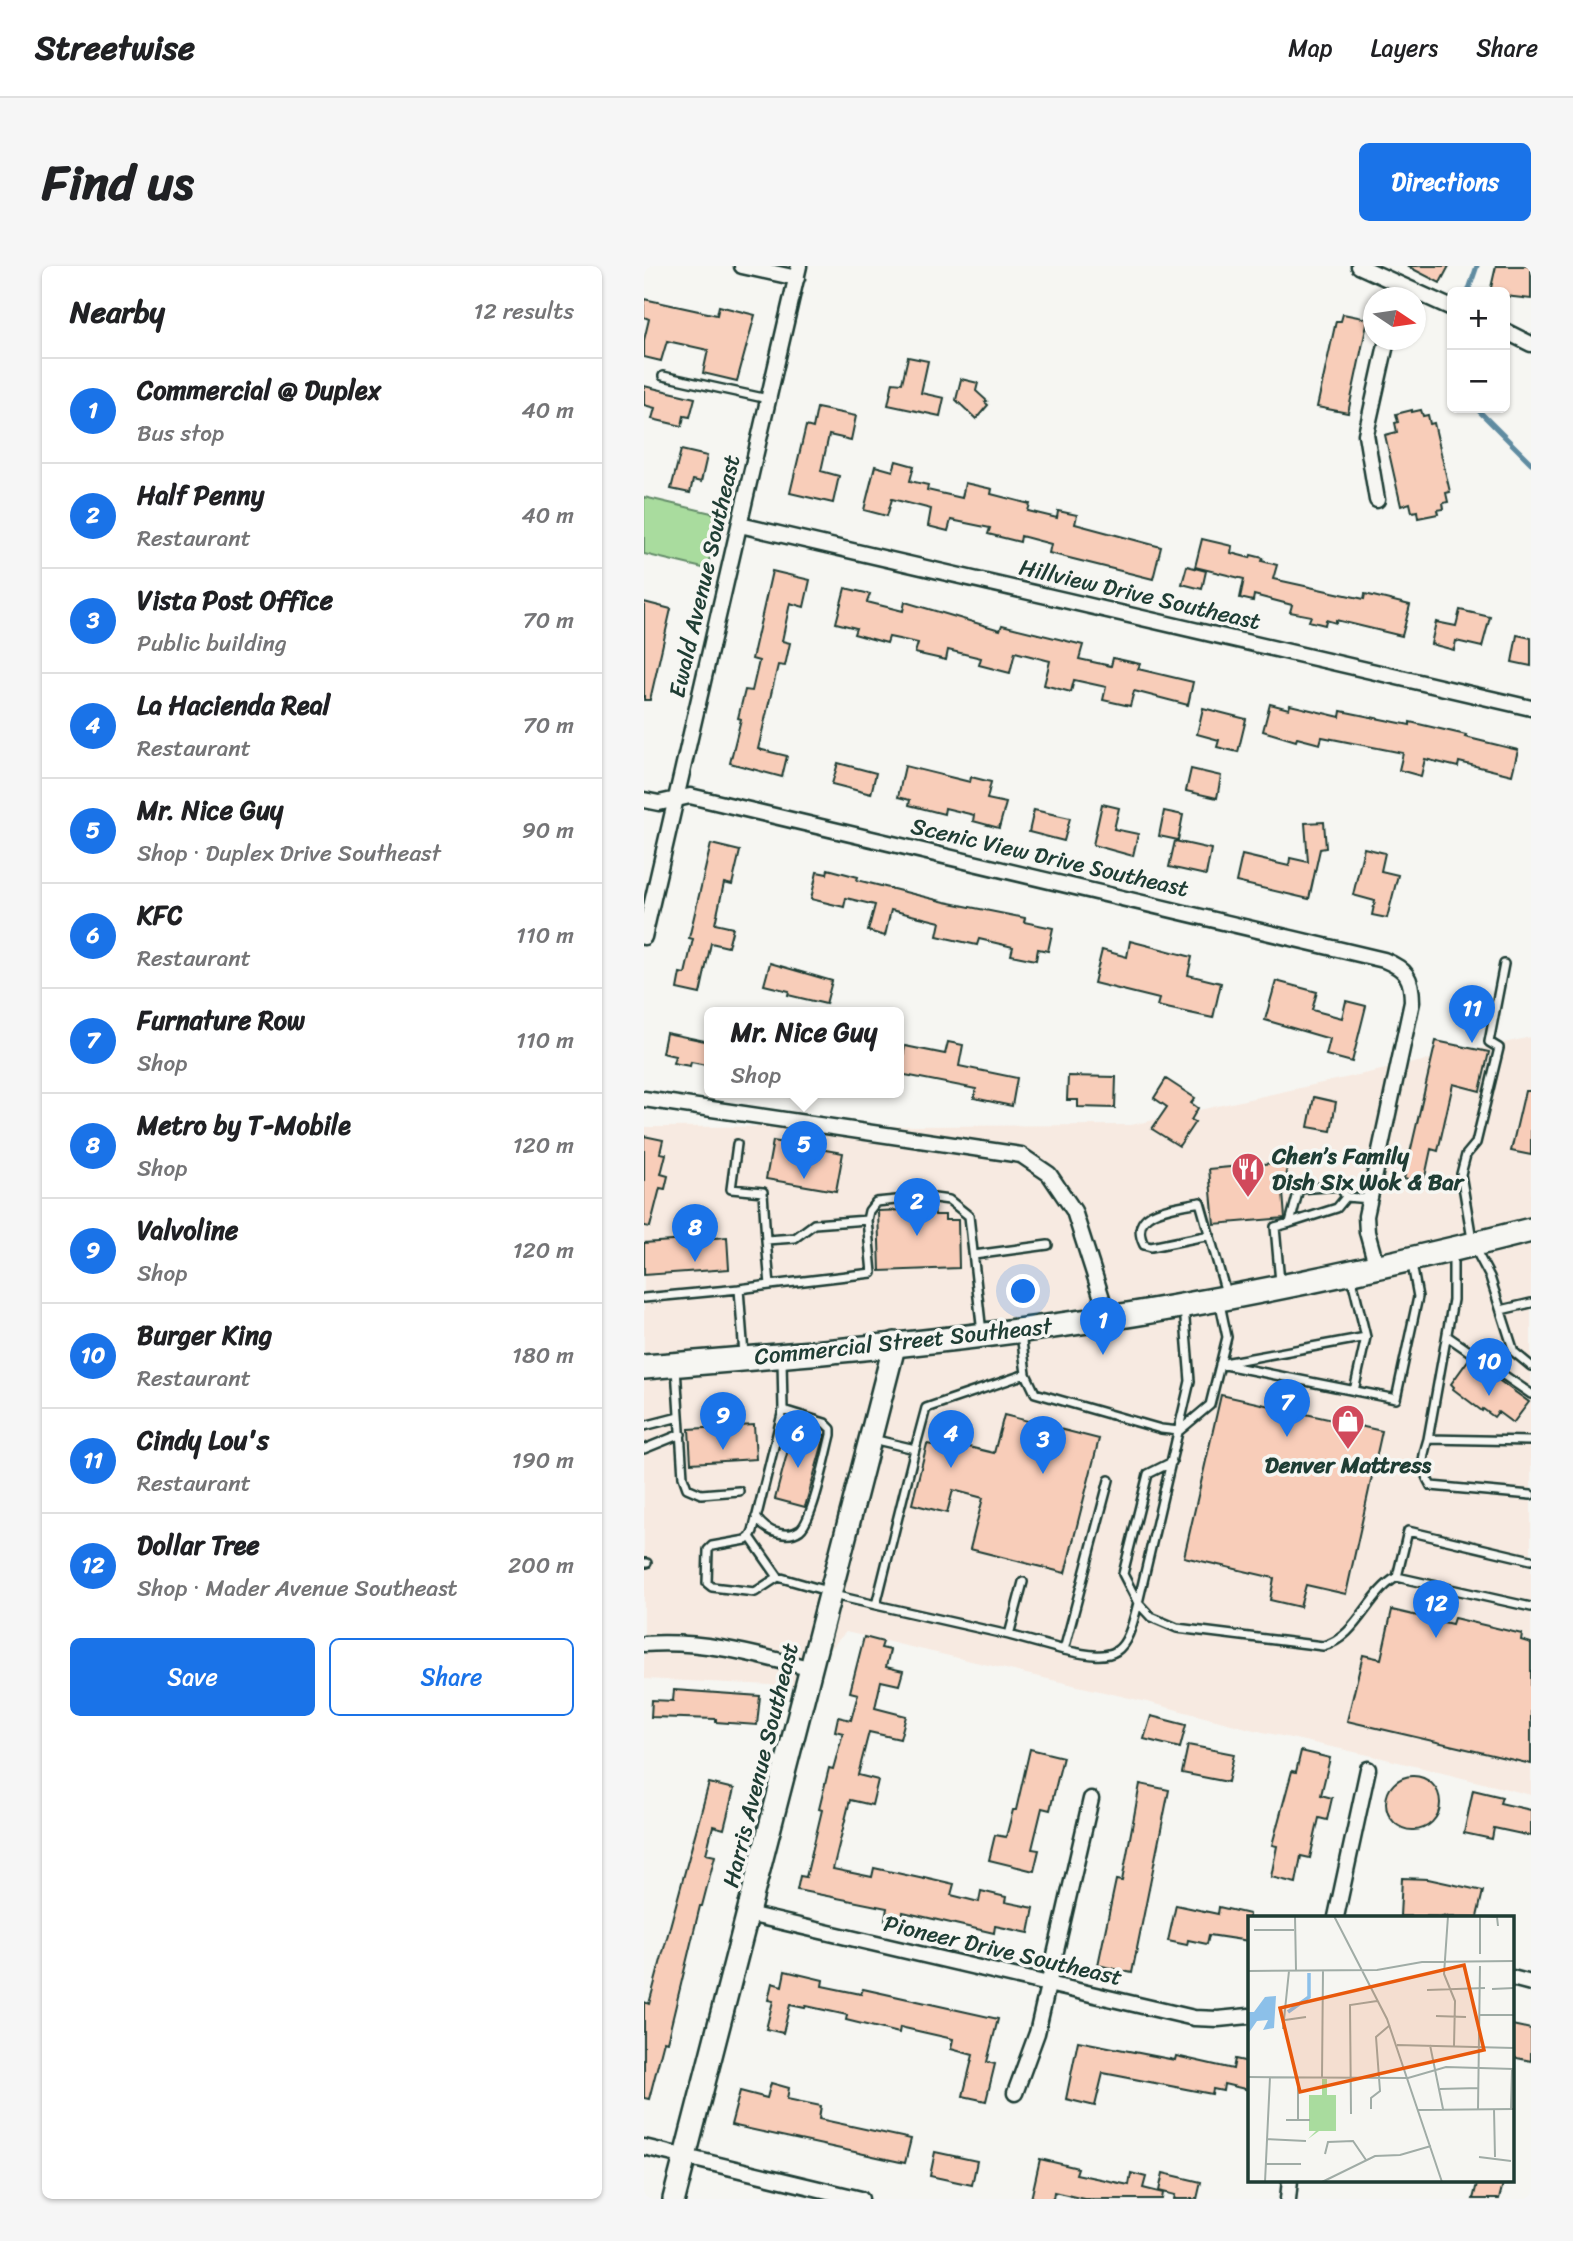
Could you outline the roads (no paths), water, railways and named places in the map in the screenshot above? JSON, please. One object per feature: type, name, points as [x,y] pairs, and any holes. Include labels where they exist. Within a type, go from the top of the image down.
[{"type":"main road","name":"Commercial Street Southeast","points":[[644,1367],[982,1334],[1108,1317],[1377,1268],[1531,1230]]},
{"type":"street","points":[[743,266],[798,272]]},
{"type":"street","points":[[1359,266],[1392,287]]},
{"type":"street","name":"Ewald Avenue Southeast","points":[[644,937],[798,272]]},
{"type":"street","points":[[1426,300],[1447,306]]},
{"type":"street","points":[[1510,334],[1531,344]]},
{"type":"street","points":[[1377,500],[1366,434],[1385,350]]},
{"type":"street","name":"Hillview Drive Southeast","points":[[740,525],[1531,708]]},
{"type":"street","name":"Scenic View Drive Southeast","points":[[644,800],[659,803],[690,796],[1384,960],[1400,966],[1412,987],[1412,1002],[1370,1199]]},
{"type":"street","points":[[644,1099],[997,1149],[1021,1155],[1049,1174],[1074,1211],[1108,1317]]},
{"type":"street","points":[[1370,1199],[1366,1216],[1367,1231],[1377,1268]]},
{"type":"street","name":"Harris Avenue Southeast","points":[[674,2199],[895,1343]]},
{"type":"street","points":[[644,1644],[686,1642],[722,1647],[812,1669]]},
{"type":"street","points":[[1336,1916],[1368,1769]]},
{"type":"street","points":[[1016,2093],[1037,2033],[1091,1799]]},
{"type":"street","name":"Pioneer Drive Southeast","points":[[748,1914],[1194,2018],[1248,2016]]},
{"type":"street","points":[[1514,1979],[1531,1983]]},
{"type":"street","points":[[644,2147],[861,2199]]},
{"type":"lane","points":[[663,376],[769,400]]},
{"type":"lane","points":[[1504,964],[1489,1042],[1499,1048],[1476,1143],[1466,1156],[1461,1174],[1463,1247],[1429,1439],[1422,1457],[1423,1472],[1431,1486],[1531,1495]]},
{"type":"lane","points":[[737,1144],[731,1189],[764,1192],[770,1285]]},
{"type":"lane","points":[[1290,1223],[1299,1189],[1340,1186],[1346,1197]]},
{"type":"lane","points":[[644,1298],[872,1273],[867,1220],[869,1211],[876,1202],[928,1197],[949,1200],[969,1216],[982,1334]]},
{"type":"lane","points":[[1346,1197],[1370,1199]]},
{"type":"lane","points":[[1280,1286],[1275,1227],[1336,1208],[1346,1197]]},
{"type":"lane","points":[[1020,1329],[1026,1374],[1035,1393],[1161,1429],[1179,1431],[1210,1405],[1227,1337],[1223,1297],[1210,1236],[1200,1202],[1149,1214],[1143,1221],[1140,1237],[1144,1245],[1152,1247],[1210,1236]]},
{"type":"lane","points":[[766,1240],[795,1238],[814,1224],[867,1220]]},
{"type":"lane","points":[[974,1255],[1048,1245]]},
{"type":"lane","points":[[1463,1247],[1490,1277],[1514,1352],[1531,1366]]},
{"type":"lane","points":[[1220,1364],[1396,1399],[1418,1297],[1411,1260]]},
{"type":"lane","points":[[1351,1273],[1366,1337],[1354,1391]]},
{"type":"lane","points":[[739,1289],[745,1358]]},
{"type":"lane","points":[[1500,1310],[1531,1303]]},
{"type":"lane","points":[[750,1537],[778,1577],[831,1593],[1064,1650],[1102,1656],[1123,1646],[1131,1631],[1191,1381],[1184,1305]]},
{"type":"lane","points":[[1447,1336],[1531,1394]]},
{"type":"lane","points":[[1220,1364],[1366,1337]]},
{"type":"lane","points":[[778,1577],[755,1592],[712,1587],[707,1584],[708,1550],[712,1546],[740,1542],[750,1537],[757,1517],[783,1410],[782,1355]]},
{"type":"lane","points":[[676,1364],[683,1477],[687,1488],[701,1494],[739,1491]]},
{"type":"lane","points":[[876,1605],[926,1408],[1026,1374]]},
{"type":"lane","points":[[757,1517],[765,1528],[776,1533],[785,1535],[800,1530],[810,1515],[831,1435],[831,1429],[825,1423],[783,1410]]},
{"type":"lane","points":[[644,1426],[679,1417]]},
{"type":"lane","points":[[644,1449],[681,1434]]},
{"type":"lane","points":[[871,1438],[915,1449]]},
{"type":"lane","points":[[1429,1439],[1531,1441]]},
{"type":"lane","points":[[1172,1462],[1148,1474],[1123,1574],[1138,1603],[1152,1617],[1177,1628],[1323,1646],[1339,1641],[1384,1584],[1397,1577],[1531,1607]]},
{"type":"lane","points":[[1064,1650],[1110,1480]]},
{"type":"lane","points":[[1397,1577],[1408,1531],[1531,1560]]},
{"type":"lane","points":[[1009,1635],[1023,1582]]},
{"type":"waterway","points":[[1470,287],[1477,266]]},
{"type":"waterway","points":[[1481,413],[1531,463]]},
{"type":"place","name":"Cindy Lou's","points":[[1472,1043]]},
{"type":"place","name":"Mr. Nice Guy","points":[[804,1179]]},
{"type":"place","name":"Chen’s Family Dish Six Wok & Bar","points":[[1248,1199]]},
{"type":"place","name":"Half Penny","points":[[917,1236]]},
{"type":"place","name":"Metro by T-Mobile","points":[[695,1262]]},
{"type":"place","name":"Commercial @ Duplex","points":[[1103,1355]]},
{"type":"place","name":"Burger King","points":[[1489,1396]]},
{"type":"place","name":"Furnature Row","points":[[1287,1437]]},
{"type":"place","name":"Valvoline","points":[[723,1450]]},
{"type":"place","name":"Denver Mattress","points":[[1348,1451]]},
{"type":"place","name":"KFC","points":[[798,1468]]},
{"type":"place","name":"La Hacienda Real","points":[[951,1468]]},
{"type":"place","name":"Vista Post Office","points":[[1043,1474]]},
{"type":"place","name":"Dollar Tree","points":[[1436,1638]]}]
